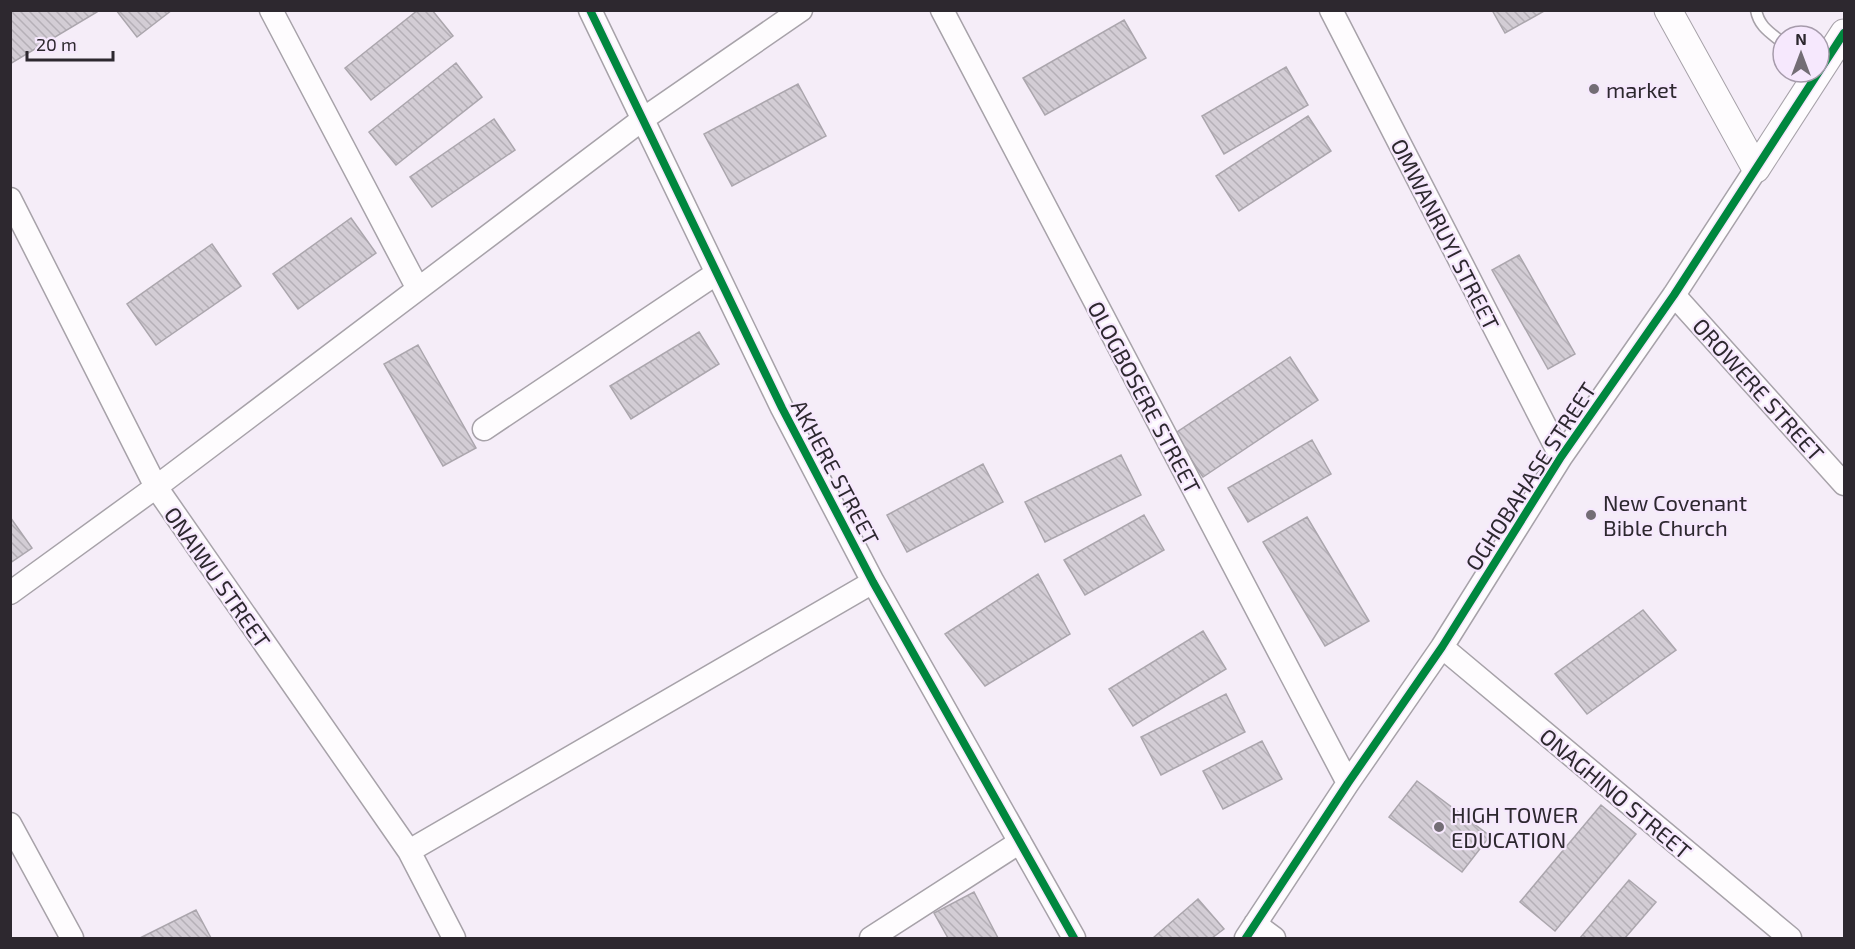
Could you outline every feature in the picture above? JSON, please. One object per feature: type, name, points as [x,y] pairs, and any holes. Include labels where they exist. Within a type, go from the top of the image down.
[{"type":"street","points":[[271,10],[418,289]]},
{"type":"street","name":"AKHERE STREET","points":[[590,10],[782,408],[873,582],[1074,939]]},
{"type":"street","points":[[10,593],[156,488],[643,119],[801,10]]},
{"type":"street","name":"OLOGBOSERE STREET","points":[[942,10],[1348,783]]},
{"type":"street","name":"OMWANRUYI STREET","points":[[1331,10],[1561,457]]},
{"type":"street","points":[[1668,10],[1756,169]]},
{"type":"street","name":"OGHOBAHASE STREET","points":[[1831,53],[1845,33]]},
{"type":"street","name":"OGHOBAHASE STREET","points":[[1251,931],[1348,783],[1442,647],[1561,457],[1674,295],[1811,84]]},
{"type":"street","name":"ONAIWU STREET","points":[[10,199],[156,488],[409,851],[454,939]]},
{"type":"street","points":[[484,429],[717,273]]},
{"type":"street","name":"OROWERE STREET","points":[[1674,295],[1845,484]]},
{"type":"street","points":[[409,851],[873,582]]},
{"type":"street","name":"ONAGHINO STREET","points":[[1442,647],[1790,939]]},
{"type":"street","points":[[10,824],[72,939]]},
{"type":"street","points":[[871,939],[1020,842]]},
{"type":"street","points":[[1251,931],[1274,939]]},
{"type":"lane","points":[[1756,10],[1758,20],[1771,33]]},
{"type":"building","points":[[10,10],[96,10],[97,12],[10,64]]},
{"type":"building","points":[[116,10],[172,10],[137,37]]},
{"type":"building","points":[[418,10],[432,10],[453,36],[371,100],[345,68]]},
{"type":"building","points":[[1492,10],[1546,10],[1505,33]]},
{"type":"building","points":[[1124,20],[1146,58],[1045,115],[1023,78]]},
{"type":"building","points":[[456,63],[482,97],[396,165],[369,132]]},
{"type":"building","points":[[1286,67],[1308,105],[1224,154],[1202,116]]},
{"type":"building","points":[[798,84],[826,136],[732,186],[704,134]]},
{"type":"building","points":[[1308,116],[1331,151],[1239,211],[1216,176]]},
{"type":"building","points":[[494,119],[515,150],[432,207],[410,177]]},
{"type":"building","points":[[351,218],[376,253],[298,309],[273,274]]},
{"type":"building","points":[[212,244],[241,286],[156,345],[127,304]]},
{"type":"building","points":[[1519,255],[1575,354],[1548,369],[1492,270]]},
{"type":"building","points":[[699,332],[719,364],[631,419],[610,386]]},
{"type":"building","points":[[418,345],[476,448],[443,466],[384,364]]},
{"type":"building","points":[[1290,357],[1318,400],[1203,477],[1174,434]]},
{"type":"building","points":[[1312,440],[1331,474],[1248,522],[1228,488]]},
{"type":"building","points":[[1121,455],[1141,495],[1045,542],[1025,502]]},
{"type":"building","points":[[983,464],[1003,502],[907,552],[887,515]]},
{"type":"building","points":[[1144,515],[1164,550],[1085,595],[1064,560]]},
{"type":"building","points":[[10,517],[32,548],[10,563]]},
{"type":"building","points":[[1307,517],[1369,621],[1325,646],[1263,542]]},
{"type":"building","points":[[1038,574],[1070,634],[985,686],[945,634]]},
{"type":"building","points":[[1643,610],[1676,650],[1587,714],[1555,674]]},
{"type":"building","points":[[1203,631],[1226,669],[1133,726],[1109,689]]},
{"type":"building","points":[[1226,694],[1245,732],[1161,775],[1141,737]]},
{"type":"building","points":[[1262,741],[1282,779],[1223,809],[1203,771]]},
{"type":"building","name":"HIGH TOWER EDUCATION","points":[[1417,781],[1490,836],[1462,872],[1389,817]]},
{"type":"building","points":[[1601,805],[1636,834],[1555,931],[1520,902]]},
{"type":"building","points":[[1629,880],[1656,902],[1625,938],[1580,938]]},
{"type":"building","points":[[974,892],[998,938],[948,938],[934,913]]},
{"type":"building","points":[[1198,899],[1224,929],[1212,938],[1153,938]]},
{"type":"building","points":[[196,910],[211,938],[140,938]]},
{"type":"cycle path","points":[[590,10],[782,408],[873,582],[1074,938]]},
{"type":"cycle path","points":[[1246,938],[1348,783],[1442,647],[1561,457],[1674,295],[1844,33]]},
{"type":"place","name":"market","points":[[1594,89]]},
{"type":"place","name":"New Covenant Bible Church","points":[[1591,515]]},
{"type":"place","name":"HIGH TOWER EDUCATION","points":[[1439,827]]}]
